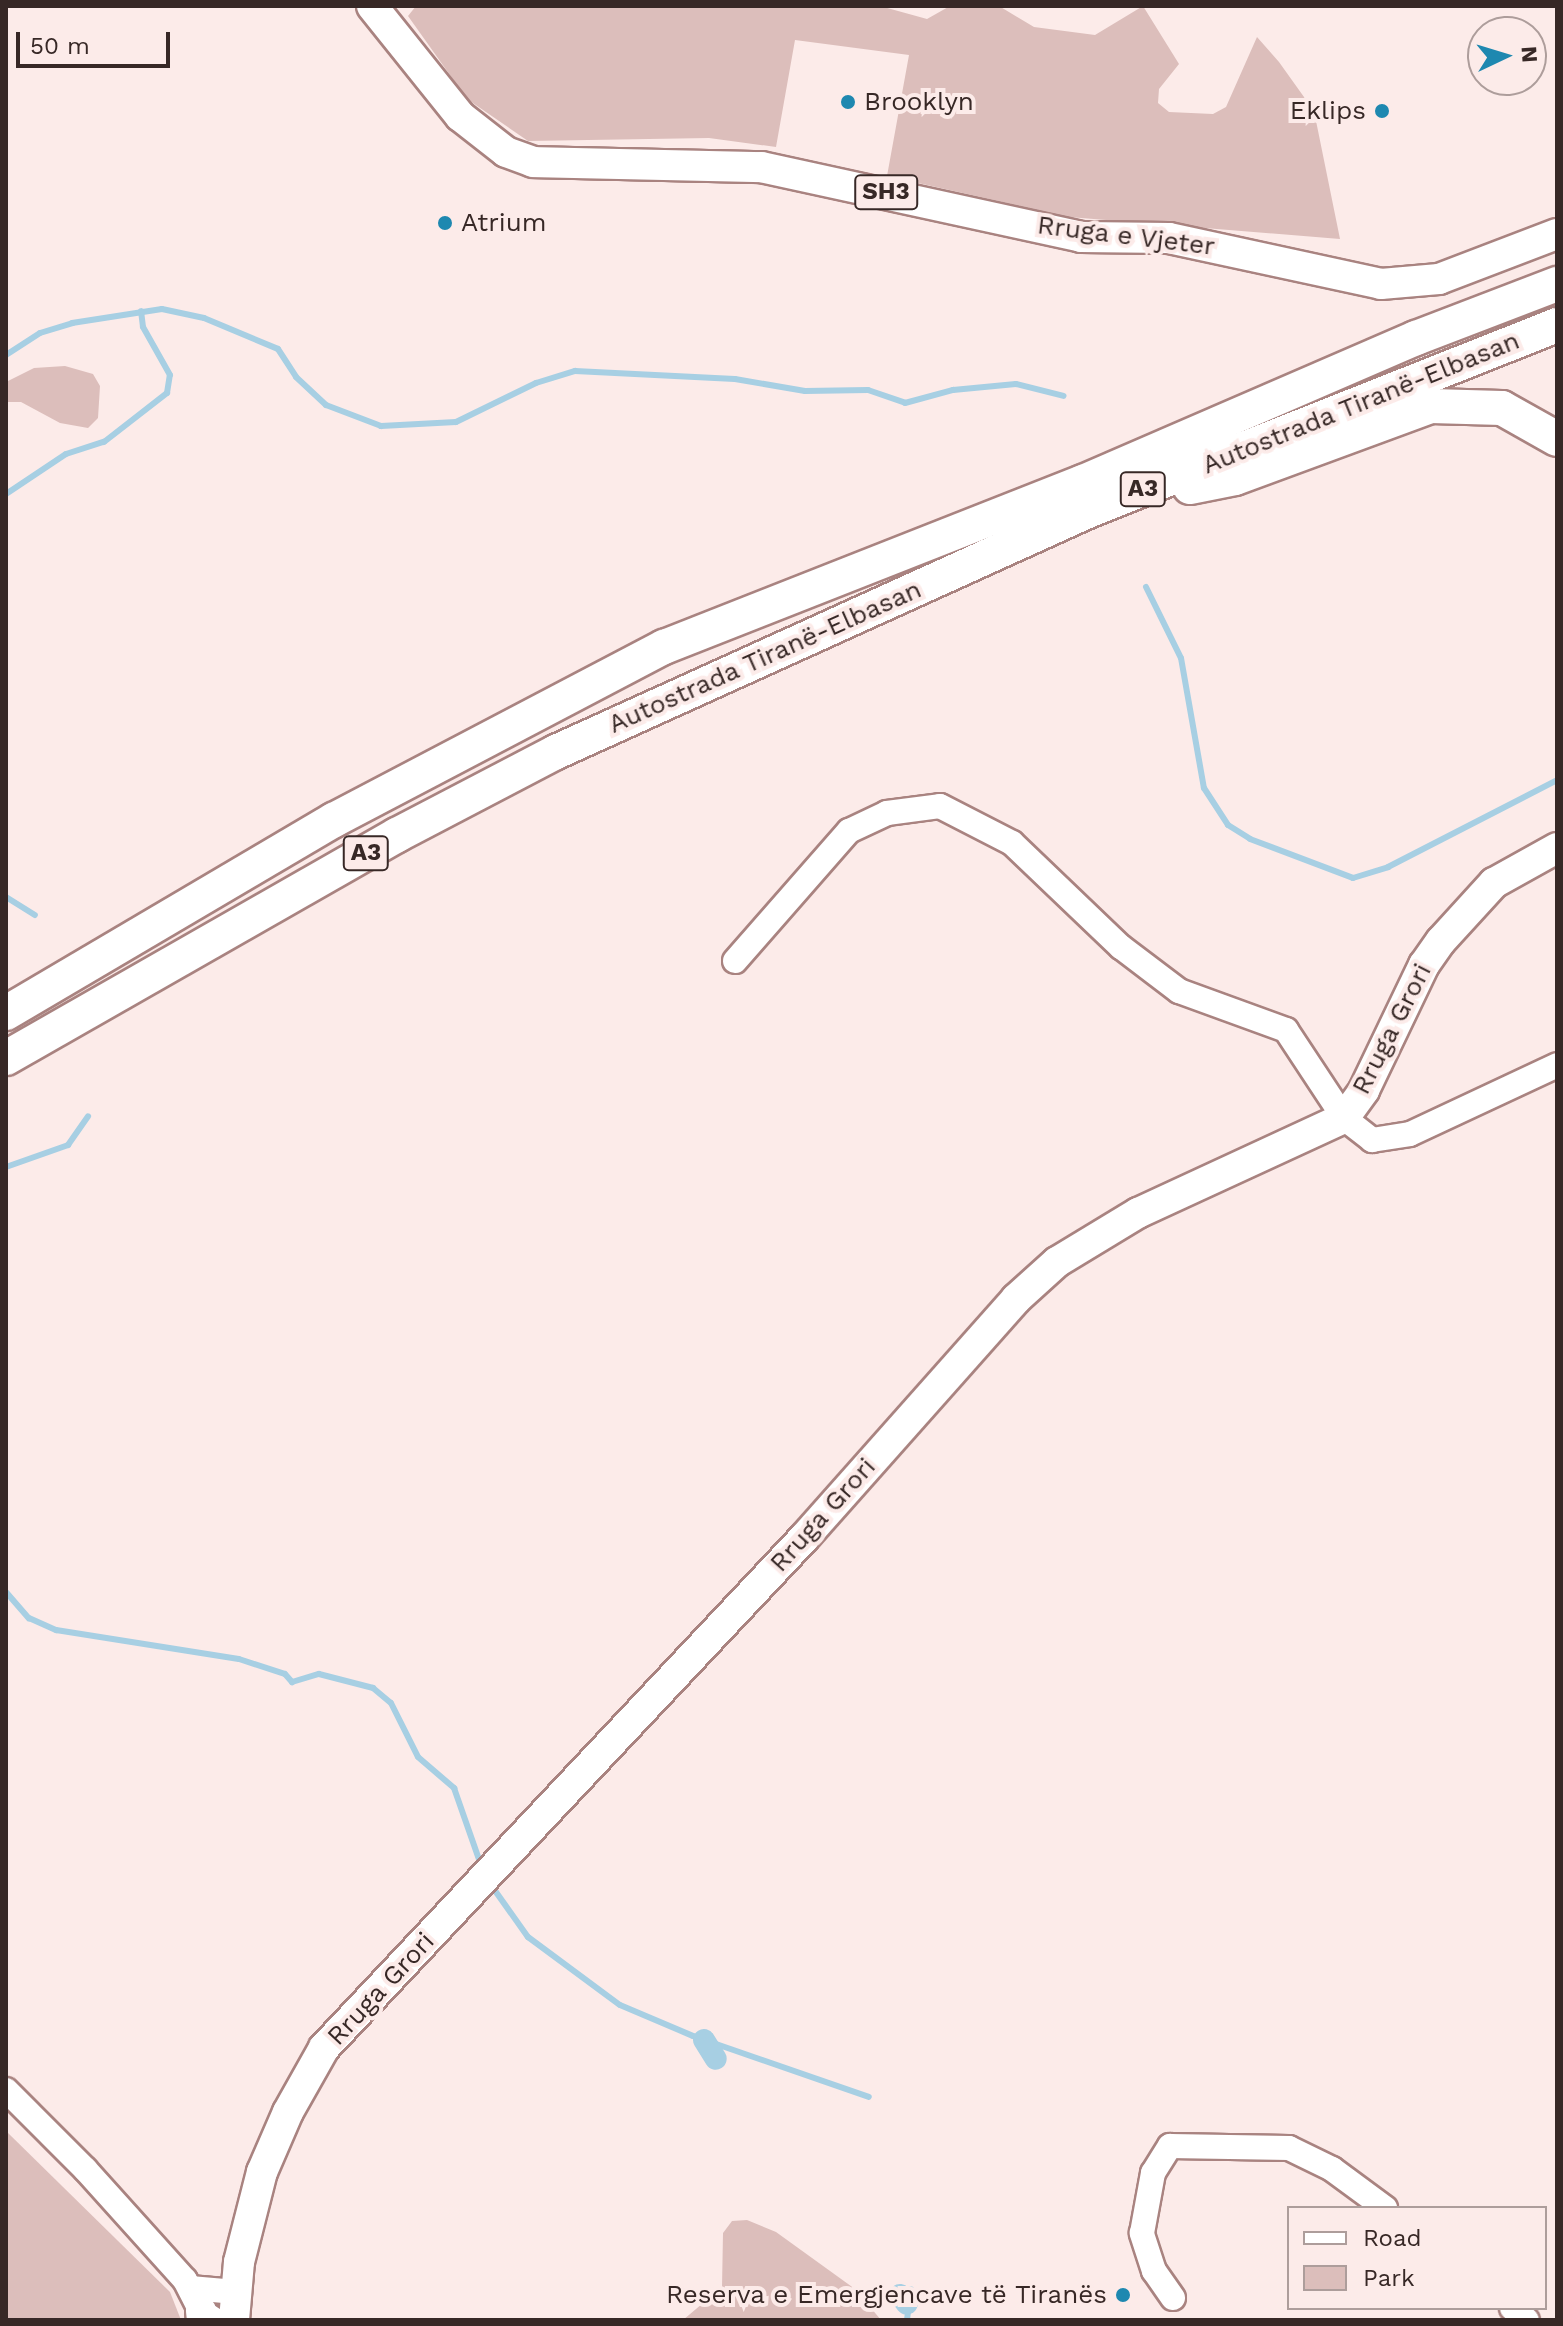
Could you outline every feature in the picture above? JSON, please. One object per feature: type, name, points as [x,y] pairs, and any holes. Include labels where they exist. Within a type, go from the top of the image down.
[{"type":"highway","name":"Autostrada Tiranë-Elbasan","points":[[6,1013],[334,820],[664,647],[1097,476],[1416,338],[1557,284]]},
{"type":"highway","name":"Autostrada Tiranë-Elbasan","points":[[6,1058],[397,835],[556,752],[1145,488],[1557,325]]},
{"type":"highway","points":[[1145,488],[1178,489],[1235,478],[1431,406],[1502,408],[1557,439]]},
{"type":"main road","name":"Rruga e Vjeter","points":[[372,6],[460,116],[506,152],[533,162],[761,167],[1081,237],[1169,238],[1381,284],[1439,279],[1557,234]]},
{"type":"main road","name":"Rruga Grori","points":[[235,2306],[262,2172],[295,2099],[324,2048],[804,1538],[1016,1299],[1057,1262],[1138,1213],[1344,1118],[1364,1090],[1424,965],[1441,941],[1494,883],[1557,848]]},
{"type":"street","points":[[735,961],[849,831],[887,813],[940,806],[1012,843],[1121,947],[1179,991],[1286,1030],[1344,1118],[1372,1140],[1410,1134],[1557,1065]]},
{"type":"street","points":[[6,2090],[202,2310],[235,2306]]},
{"type":"street","points":[[1173,2298],[1154,2271],[1142,2233],[1153,2173],[1170,2146],[1189,2143],[1289,2148],[1332,2169],[1382,2206]]},
{"type":"green space","points":[[416,6],[880,6],[927,19],[950,6],[999,6],[1034,27],[1095,35],[1143,6],[1179,64],[1159,89],[1158,103],[1169,112],[1213,114],[1226,107],[1257,37],[1279,62],[1314,111],[1340,239],[1069,217],[887,176],[909,55],[795,40],[776,147],[709,138],[528,141],[467,99],[408,16]]},
{"type":"green space","points":[[65,366],[93,374],[100,386],[98,418],[88,428],[60,423],[21,402],[6,402],[6,382],[34,368]]},
{"type":"green space","points":[[6,2131],[170,2292],[181,2320],[6,2320]]},
{"type":"green space","points":[[747,2220],[776,2232],[855,2289],[881,2320],[683,2320],[722,2287],[723,2233],[732,2221]]},
{"type":"waterway","points":[[6,355],[40,333],[72,323],[162,309],[204,318],[278,349],[296,377],[326,405],[381,426],[456,422],[536,383],[575,371],[735,379],[805,391],[868,390],[905,403],[953,390],[1016,384],[1064,396]]},
{"type":"waterway","points":[[6,494],[66,454],[104,442],[167,393],[170,375],[143,327],[141,311]]},
{"type":"waterway","points":[[1146,587],[1181,658],[1204,788],[1228,825],[1250,839],[1353,878],[1388,867],[1557,780]]},
{"type":"waterway","points":[[6,897],[35,915]]},
{"type":"waterway","points":[[6,1167],[68,1145],[88,1116]]},
{"type":"waterway","points":[[6,1592],[29,1618],[56,1630],[239,1659],[285,1674],[292,1682],[319,1674],[373,1688],[391,1703],[418,1757],[454,1788],[482,1868]]},
{"type":"waterway","points":[[491,1885],[528,1937],[620,2005],[693,2036],[869,2097]]},
{"type":"waterway","points":[[704,2040],[716,2059]]},
{"type":"waterway","points":[[907,2320],[911,2289]]},
{"type":"waterway","points":[[900,2295],[907,2304]]},
{"type":"place","name":"Brooklyn","points":[[848,102]]},
{"type":"place","name":"Eklips","points":[[1382,111]]},
{"type":"place","name":"Atrium","points":[[445,223]]},
{"type":"place","name":"Reserva e Emergjencave të Tiranës","points":[[1123,2295]]}]
